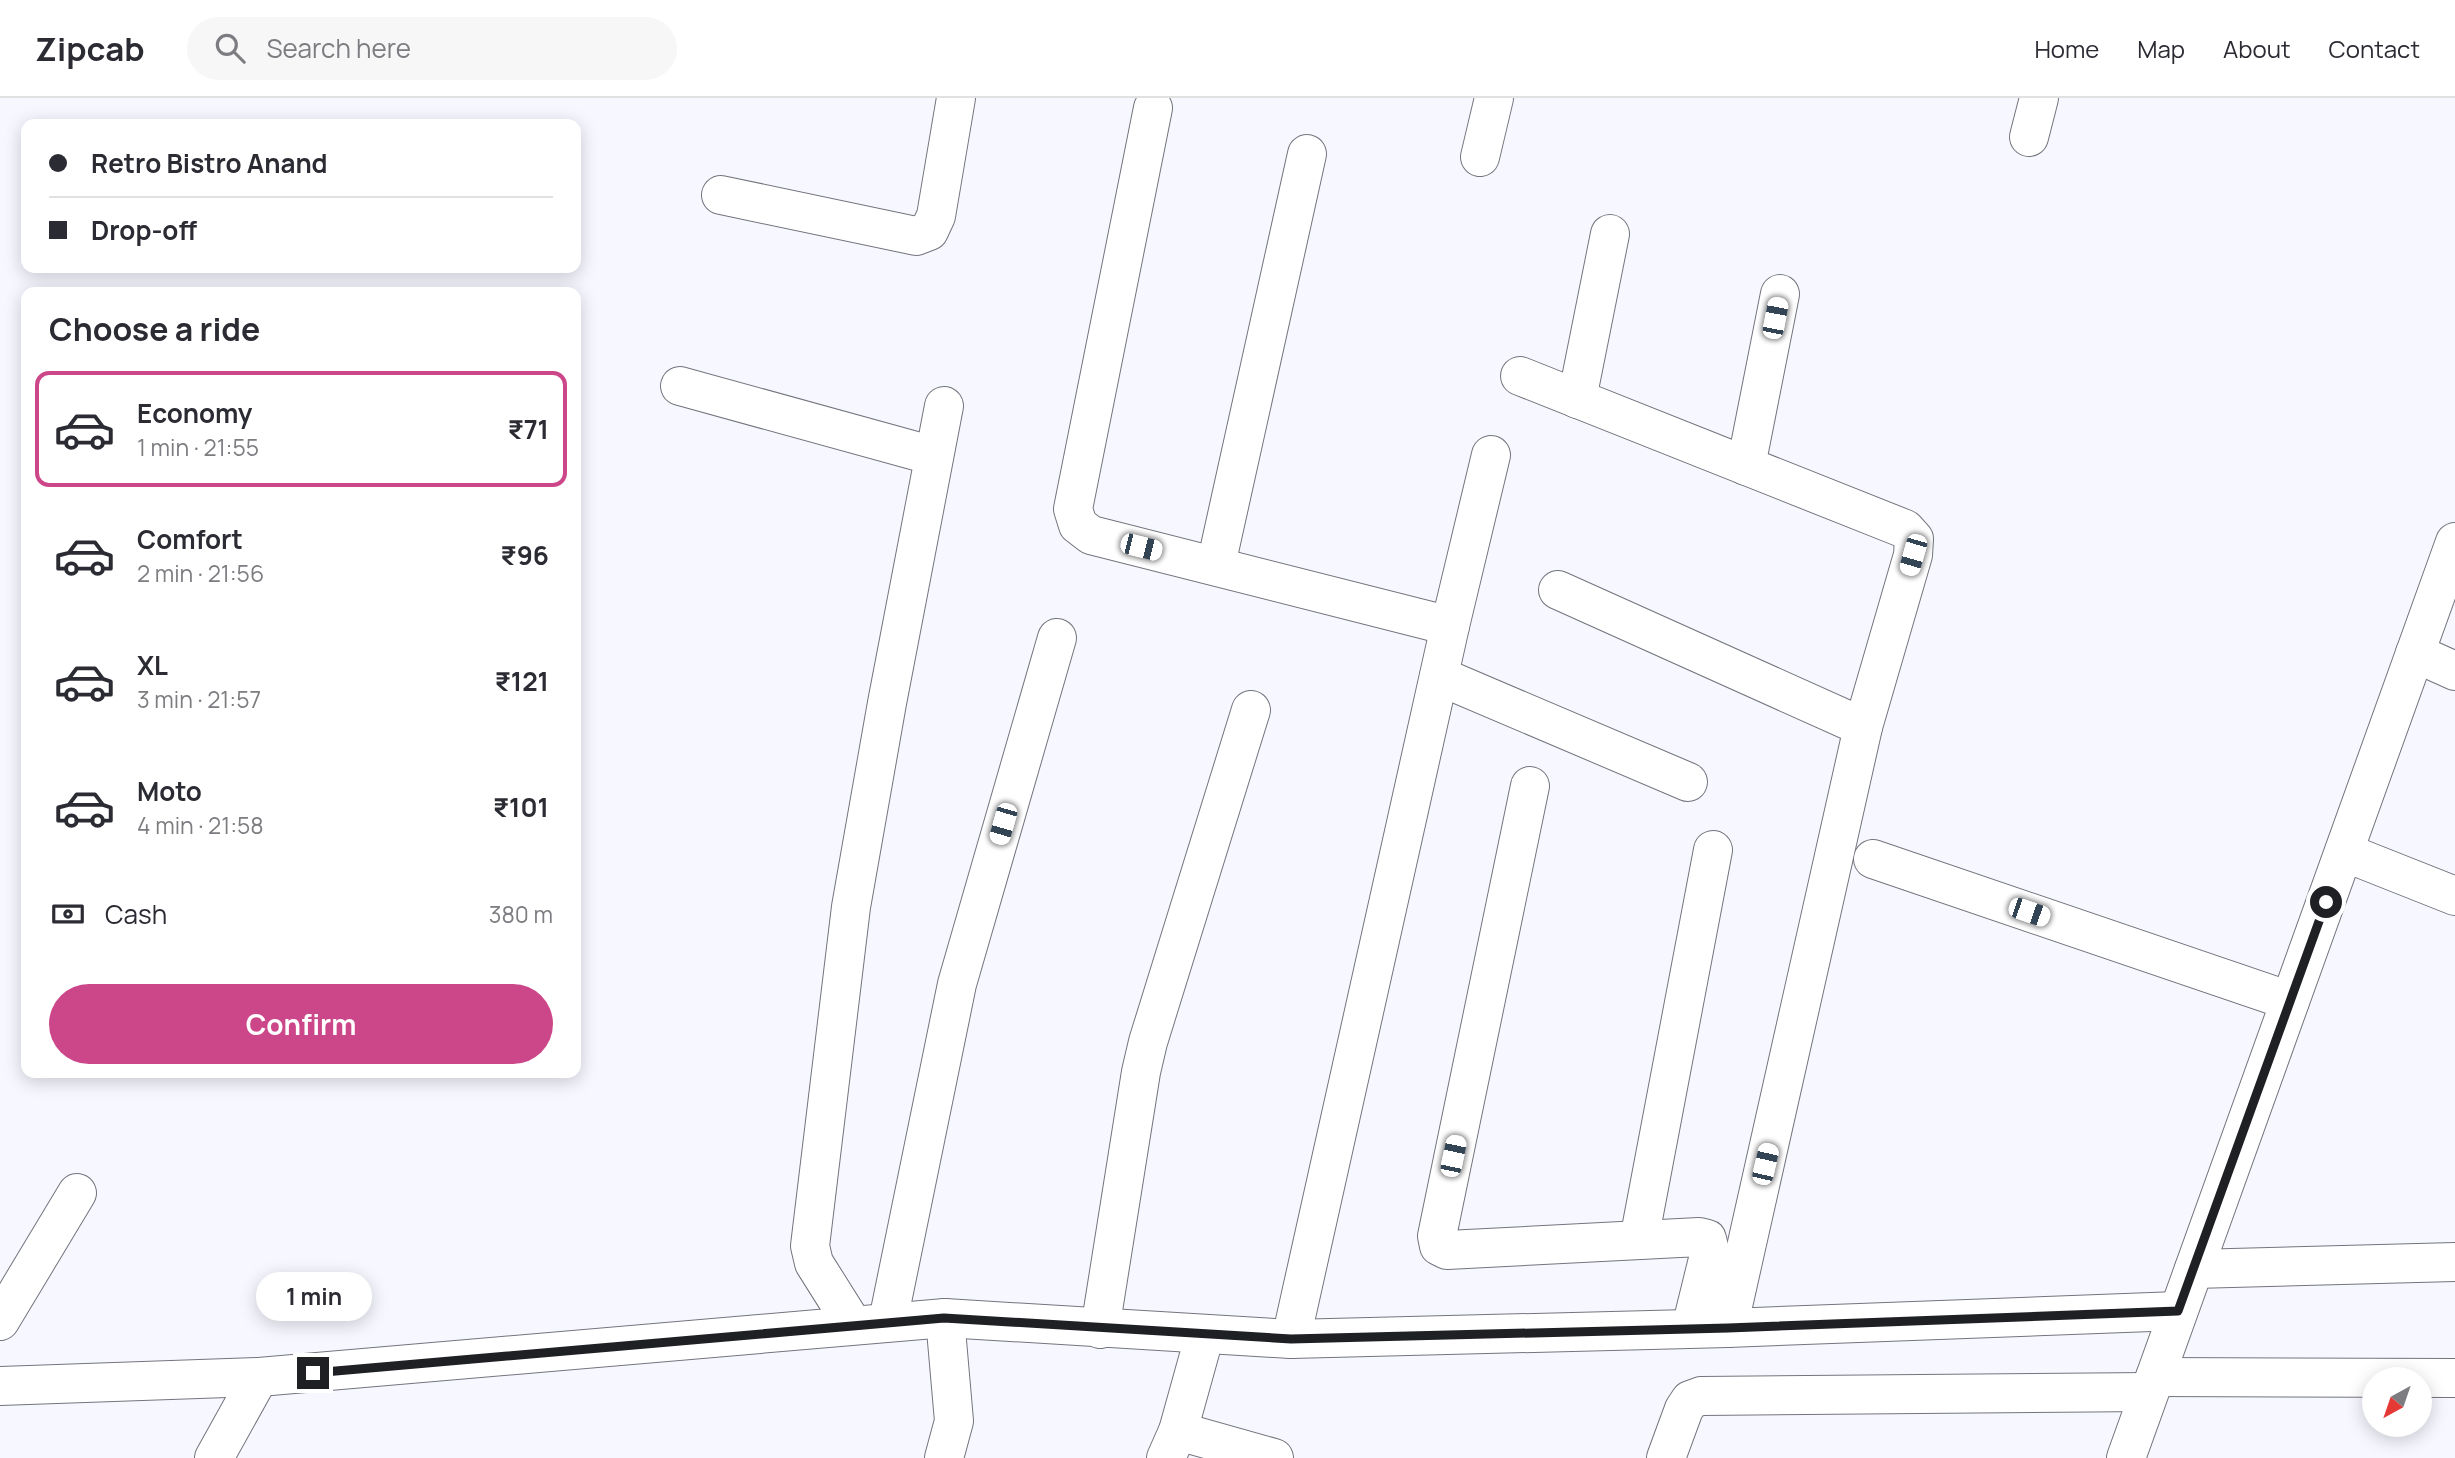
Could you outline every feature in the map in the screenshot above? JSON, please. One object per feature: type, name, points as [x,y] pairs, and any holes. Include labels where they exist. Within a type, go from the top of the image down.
[{"type":"street","points":[[721,195],[916,236],[929,231],[936,216],[956,98]]},
{"type":"street","points":[[1480,158],[1494,98]]},
{"type":"street","points":[[2029,137],[2039,98]]},
{"type":"street","points":[[1153,108],[1073,509],[1078,524],[1091,535],[1450,626]]},
{"type":"street","points":[[1216,565],[1307,154]]},
{"type":"street","points":[[1577,399],[1610,234]]},
{"type":"street","points":[[1746,466],[1780,294]]},
{"type":"street","points":[[1520,376],[1905,529],[1914,539],[1913,555],[1863,727],[1710,1328]]},
{"type":"street","points":[[680,386],[934,456]]},
{"type":"street","points":[[870,1323],[814,1263],[810,1246],[852,907],[887,703],[944,406]]},
{"type":"street","points":[[1291,1339],[1450,626],[1491,455]]},
{"type":"street","points":[[2126,1458],[2455,545]]},
{"type":"street","points":[[1558,590],[1863,727]]},
{"type":"street","points":[[870,1323],[957,984],[1057,638]]},
{"type":"street","points":[[2415,653],[2455,671]]},
{"type":"street","points":[[1439,676],[1688,782]]},
{"type":"street","points":[[1100,1329],[1148,1042],[1251,709]]},
{"type":"street","points":[[1531,786],[1437,1236],[1439,1246],[1447,1250],[1699,1237],[1707,1239],[1710,1251],[1710,1328]]},
{"type":"street","points":[[1639,1240],[1713,850]]},
{"type":"street","points":[[2344,852],[2455,896]]},
{"type":"street","points":[[1873,859],[2290,1001]]},
{"type":"street","points":[[0,1321],[10,1279],[77,1193]]},
{"type":"street","points":[[2194,1269],[2455,1262]]},
{"type":"street","points":[[0,1386],[259,1377],[944,1318],[1291,1339],[1710,1328],[2178,1311]]},
{"type":"street","points":[[944,1318],[954,1420],[944,1458]]},
{"type":"street","points":[[1205,1334],[1172,1444],[1274,1458]]},
{"type":"street","points":[[214,1458],[259,1377]]},
{"type":"street","points":[[1666,1458],[1684,1409],[1690,1400],[1701,1396],[2455,1378]]},
{"type":"route","points":[[313,1373],[944,1318],[1291,1339],[1728,1328],[2178,1311],[2326,902]]}]
